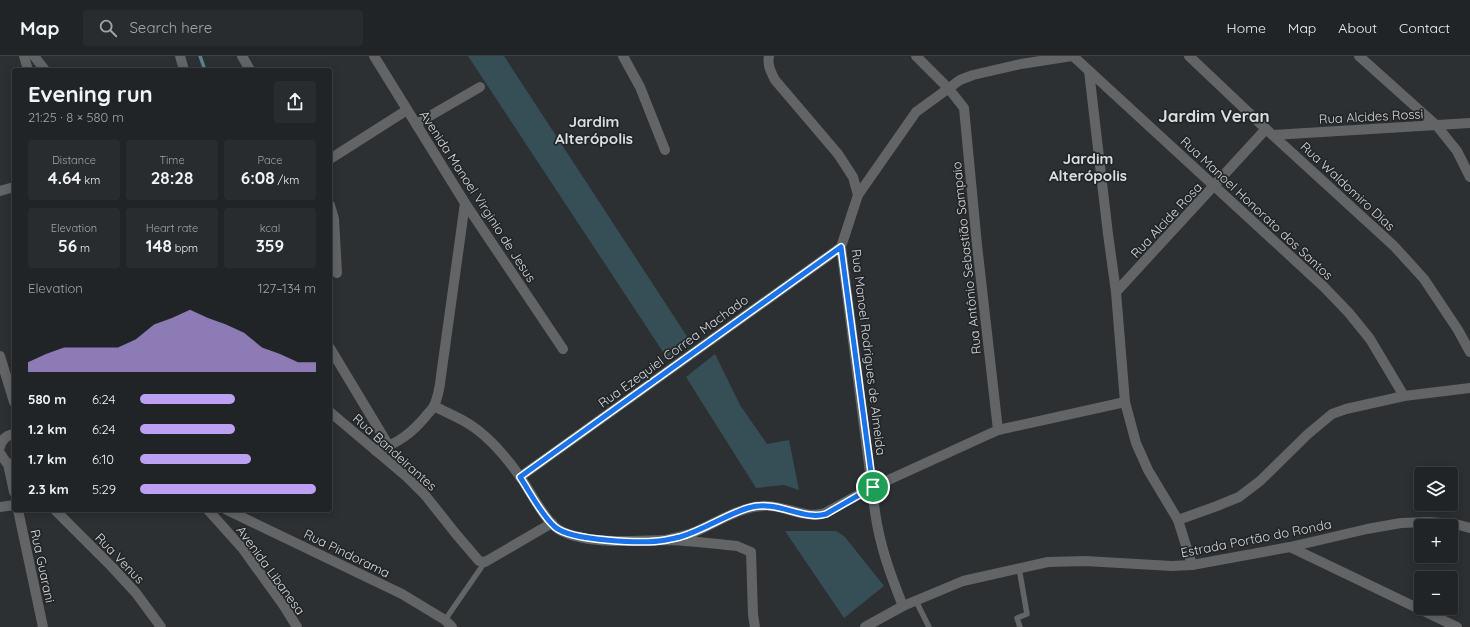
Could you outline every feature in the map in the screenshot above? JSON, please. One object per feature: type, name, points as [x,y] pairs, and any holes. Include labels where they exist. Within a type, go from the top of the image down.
[{"type":"street","points":[[24,56],[27,68]]},
{"type":"street","points":[[34,56],[43,68]]},
{"type":"street","points":[[180,56],[183,68]]},
{"type":"street","points":[[242,56],[249,68]]},
{"type":"street","name":"Avenida Manoel Virginio de Jesus","points":[[374,56],[465,203],[562,349]]},
{"type":"street","points":[[623,56],[640,87],[665,150]]},
{"type":"street","points":[[769,56],[768,61],[770,70],[775,80],[838,154],[854,177],[858,195]]},
{"type":"street","name":"Rua Antônio Sebastião Sampaio","points":[[916,56],[949,89],[964,108],[977,245],[998,430]]},
{"type":"street","name":"Rua Manoel Rodrigues de Almeida","points":[[903,606],[879,538],[841,247],[858,195],[916,112],[960,80],[984,72],[1020,64],[1073,56]]},
{"type":"street","name":"Rua Manoel Honorato dos Santos","points":[[1073,56],[1324,287],[1349,313],[1370,339],[1404,396]]},
{"type":"street","name":"Rua Waldomiro Dias","points":[[1189,56],[1269,132],[1394,246],[1424,279],[1458,330],[1470,352]]},
{"type":"street","points":[[1360,56],[1437,126],[1457,151],[1470,177]]},
{"type":"street","points":[[1089,71],[1116,292],[1125,402],[1136,443],[1148,470],[1178,520],[1192,565]]},
{"type":"street","points":[[416,124],[480,87]]},
{"type":"street","points":[[332,157],[407,110]]},
{"type":"street","name":"Rua Alcides Rossi","points":[[1269,132],[1437,126],[1470,123]]},
{"type":"street","name":"Rua Alcide Rosa","points":[[1116,292],[1214,187],[1269,132]]},
{"type":"street","points":[[0,191],[12,188]]},
{"type":"street","points":[[376,451],[407,436],[420,424],[434,406],[439,390],[465,203]]},
{"type":"street","points":[[332,212],[334,219],[337,273]]},
{"type":"street","name":"Rua Ezequiel Correa Machado","points":[[520,477],[841,247]]},
{"type":"street","points":[[332,351],[389,446]]},
{"type":"street","points":[[0,356],[12,395]]},
{"type":"street","points":[[1178,520],[1239,497],[1260,481],[1308,434],[1332,414],[1346,409],[1404,396],[1470,388]]},
{"type":"street","points":[[665,540],[693,532],[748,508],[764,506],[781,507],[818,516],[826,514],[873,487],[998,430],[1125,402]]},
{"type":"street","points":[[434,406],[469,424],[496,446],[520,477],[552,524],[566,534],[583,538],[612,540],[665,540],[737,546],[751,552],[753,615],[755,627]]},
{"type":"street","name":"Rua Bandeirantes","points":[[332,414],[407,477],[425,495],[479,561],[485,562]]},
{"type":"street","points":[[1,441],[8,435],[12,434]]},
{"type":"street","points":[[7,462],[12,483]]},
{"type":"street","points":[[0,507],[12,505]]},
{"type":"street","name":"Rua Guarani","points":[[18,512],[43,627]]},
{"type":"street","name":"Rua Venus","points":[[57,512],[131,588],[161,627]]},
{"type":"street","name":"Avenida Libanesa","points":[[210,512],[243,549],[284,606],[297,627]]},
{"type":"street","name":"Rua Pindorama","points":[[231,512],[402,594],[448,624]]},
{"type":"street","name":"Estrada Portão do Ronda","points":[[865,627],[903,606],[963,581],[1048,562],[1085,561],[1172,566],[1192,565],[1290,547],[1367,529],[1401,523],[1429,522],[1456,524],[1470,528]]},
{"type":"street","points":[[485,562],[552,524]]},
{"type":"street","points":[[1290,547],[1457,627]]},
{"type":"lane","points":[[448,624],[485,562]]},
{"type":"lane","points":[[1019,568],[1027,614],[1017,618],[1020,627]]},
{"type":"lane","points":[[916,601],[929,627]]},
{"type":"shaded area","points":[[468,56],[504,56],[690,341],[667,358]]},
{"type":"shaded area","points":[[715,354],[740,405],[767,444],[789,440],[799,490],[784,485],[756,488],[686,377]]},
{"type":"shaded area","points":[[785,531],[836,531],[845,537],[884,586],[844,618]]},
{"type":"waterway","points":[[200,56],[204,68]]},
{"type":"district","name":"Jardim Veran","points":[[1214,115]]},
{"type":"district","name":"Jardim Alterópolis","points":[[594,130]]},
{"type":"district","name":"Jardim Alterópolis","points":[[1088,166]]},
{"type":"route","points":[[841,247],[873,487],[826,514],[818,516],[781,507],[764,506],[748,508],[693,532],[665,540],[612,540],[583,538],[566,534],[556,528],[548,519],[520,477],[841,247]]}]
